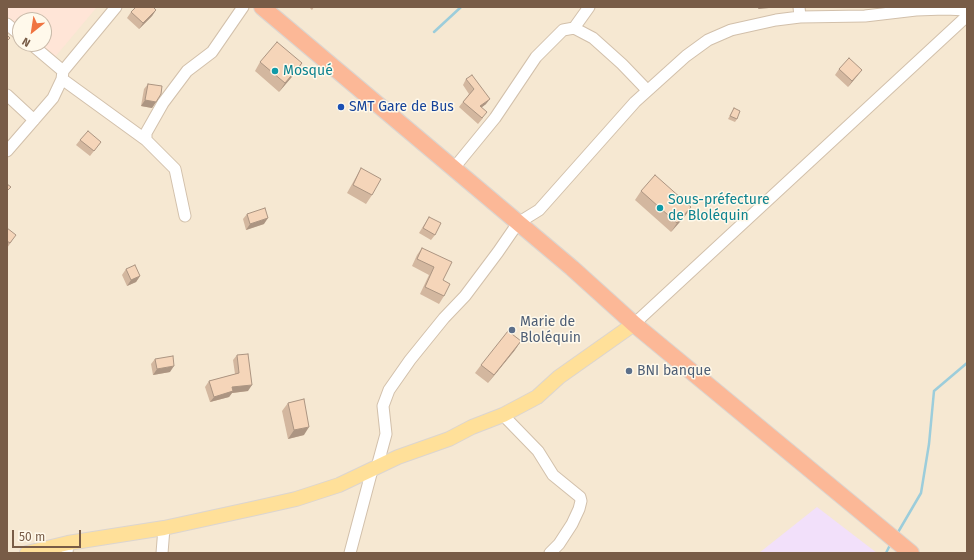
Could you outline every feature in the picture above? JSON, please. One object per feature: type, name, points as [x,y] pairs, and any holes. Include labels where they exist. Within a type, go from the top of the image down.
[{"type":"highway","points":[[262,7],[454,168],[634,324],[890,534],[911,553]]},
{"type":"main road","points":[[27,553],[68,548],[164,528],[296,499],[339,485],[398,457],[449,439],[472,427],[503,415],[537,397],[560,377],[634,324]]},
{"type":"street","points":[[7,151],[53,98],[63,75],[116,7]]},
{"type":"street","points":[[146,140],[146,133],[163,104],[187,71],[212,52],[243,7]]},
{"type":"street","points":[[574,28],[589,7]]},
{"type":"street","points":[[350,553],[386,434],[383,406],[389,390],[410,360],[465,296],[518,223],[539,210],[647,90],[686,56],[708,40],[730,30],[800,12],[865,16],[916,10],[967,10]]},
{"type":"street","points":[[634,324],[967,16]]},
{"type":"street","points":[[454,168],[494,118],[529,66],[544,48],[563,30],[574,28],[593,38],[647,90]]},
{"type":"street","points":[[39,52],[63,75],[146,140],[175,169],[185,216]]},
{"type":"street","points":[[7,95],[34,120]]},
{"type":"street","points":[[503,415],[538,450],[553,475],[580,497],[579,509],[572,524],[559,544],[550,553]]},
{"type":"street","points":[[162,553],[164,528]]},
{"type":"shaded area","points":[[7,7],[967,7],[967,553],[7,553]]},
{"type":"shaded area","points":[[7,7],[97,7],[55,57],[49,52],[52,52],[52,12],[12,12],[12,21],[7,17]]},
{"type":"shaded area","points":[[817,507],[877,553],[759,553]]},
{"type":"building","points":[[136,7],[153,7],[156,10],[143,23],[131,12]]},
{"type":"building","points":[[277,42],[302,63],[285,83],[260,62]]},
{"type":"building","points":[[849,58],[862,70],[852,81],[839,69]]},
{"type":"building","points":[[472,75],[490,99],[480,106],[487,112],[482,118],[463,102],[474,89],[466,79]]},
{"type":"building","points":[[148,84],[162,86],[161,94],[156,102],[145,100]]},
{"type":"building","points":[[734,108],[740,111],[737,119],[730,116]]},
{"type":"building","points":[[88,131],[101,142],[94,151],[80,140]]},
{"type":"building","points":[[361,168],[381,179],[372,195],[353,185]]},
{"type":"building","points":[[655,175],[691,207],[677,223],[641,191]]},
{"type":"building","points":[[7,184],[11,187],[7,191]]},
{"type":"building","points":[[265,208],[268,218],[250,224],[247,214]]},
{"type":"building","points":[[429,217],[441,223],[435,235],[423,228]]},
{"type":"building","points":[[7,228],[16,235],[10,243],[7,241]]},
{"type":"building","points":[[422,248],[452,262],[443,280],[450,284],[444,296],[425,287],[434,267],[417,259]]},
{"type":"building","points":[[135,265],[140,276],[131,280],[126,269]]},
{"type":"building","points":[[508,331],[521,341],[494,375],[481,365]]},
{"type":"building","points":[[248,354],[252,385],[232,387],[233,391],[214,397],[209,381],[239,373],[237,355]]},
{"type":"building","points":[[173,356],[174,366],[157,369],[155,359]]},
{"type":"building","points":[[304,399],[309,427],[294,430],[288,403]]},
{"type":"waterway","points":[[434,32],[461,7]]},
{"type":"waterway","points":[[897,534],[921,493],[929,444],[934,391],[967,363]]},
{"type":"waterway","points":[[886,553],[891,543]]},
{"type":"place","name":"Mosqué","points":[[275,71]]},
{"type":"place","name":"SMT Gare de Bus","points":[[341,107]]},
{"type":"place","name":"Sous-préfecture de Bloléquin","points":[[660,208]]},
{"type":"place","name":"Marie de Bloléquin","points":[[512,330]]},
{"type":"place","name":"BNI banque","points":[[629,371]]}]
